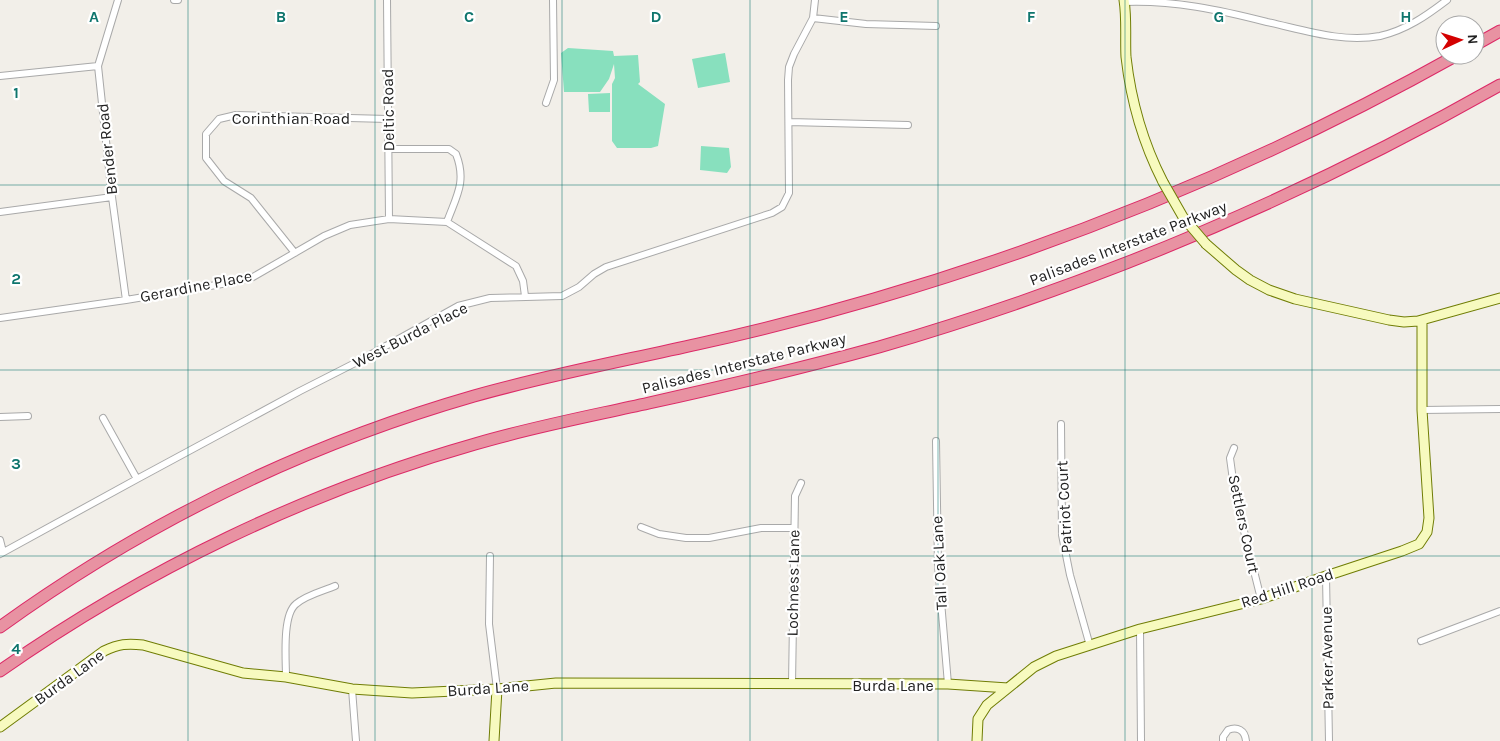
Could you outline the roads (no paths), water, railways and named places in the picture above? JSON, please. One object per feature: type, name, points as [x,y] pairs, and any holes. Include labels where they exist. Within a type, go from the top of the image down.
[{"type":"highway","points":[[1485,39],[1500,31]]},
{"type":"highway","name":"Palisades Interstate Parkway","points":[[0,627],[79,573],[157,527],[238,485],[329,446],[408,417],[495,391],[788,323],[884,296],[1010,256],[1125,213],[1246,162],[1351,112],[1438,65]]},
{"type":"highway","name":"Palisades Interstate Parkway","points":[[0,671],[75,622],[160,572],[248,528],[331,493],[409,464],[488,440],[804,367],[924,333],[1034,297],[1143,257],[1272,202],[1396,142],[1500,85]]},
{"type":"street","name":"Bender Road","points":[[118,0],[98,66],[112,197],[126,300]]},
{"type":"street","name":"Deltic Road","points":[[387,0],[389,219]]},
{"type":"street","points":[[546,103],[554,80],[553,0]]},
{"type":"street","name":"West Burda Place","points":[[2,553],[458,306],[490,298],[562,296],[579,287],[594,274],[606,267],[772,213],[782,207],[789,192],[789,67],[813,18],[815,0]]},
{"type":"street","points":[[1447,0],[1404,28],[1380,36],[1356,38],[1324,34],[1183,4],[1155,1],[1124,1],[1126,49],[1132,96],[1146,144],[1163,182],[1183,217],[1206,244],[1229,265],[1263,288],[1310,303],[1389,320],[1408,322],[1422,320],[1500,298]]},
{"type":"street","points":[[813,18],[866,24],[936,26]]},
{"type":"street","points":[[0,76],[98,66]]},
{"type":"street","name":"Corinthian Road","points":[[295,253],[251,198],[224,181],[206,158],[206,134],[219,118],[236,115],[388,119]]},
{"type":"street","points":[[789,122],[908,126]]},
{"type":"street","points":[[389,149],[449,149],[456,154],[461,176],[460,188],[447,222]]},
{"type":"street","points":[[0,212],[112,197]]},
{"type":"street","name":"Gerardine Place","points":[[0,318],[126,300],[253,277],[324,236],[350,224],[389,219],[447,222],[516,266],[525,296]]},
{"type":"street","name":"Red Hill Road","points":[[977,741],[978,719],[987,705],[1034,667],[1056,656],[1140,629],[1261,599],[1419,544],[1427,532],[1429,518],[1422,410],[1422,320]]},
{"type":"street","points":[[1422,410],[1500,410]]},
{"type":"street","points":[[0,417],[28,416]]},
{"type":"street","points":[[103,418],[137,479]]},
{"type":"street","name":"Patriot Court","points":[[1061,424],[1062,535],[1070,575],[1090,646]]},
{"type":"street","name":"Tall Oak Lane","points":[[936,441],[938,566],[948,684]]},
{"type":"street","name":"Settlers Court","points":[[1234,448],[1230,458],[1235,495],[1261,599]]},
{"type":"street","name":"Lochness Lane","points":[[792,684],[795,496],[801,483]]},
{"type":"street","points":[[641,527],[659,534],[686,538],[708,538],[761,528],[794,528]]},
{"type":"street","points":[[0,540],[2,553]]},
{"type":"street","points":[[490,556],[489,624],[497,688],[494,741]]},
{"type":"street","name":"Parker Avenue","points":[[1326,576],[1329,741]]},
{"type":"street","points":[[286,677],[288,614],[293,606],[301,600],[335,586]]},
{"type":"street","points":[[1421,641],[1500,611]]},
{"type":"street","points":[[1140,629],[1141,741]]},
{"type":"street","name":"Burda Lane","points":[[0,727],[104,651],[116,645],[129,643],[143,645],[243,673],[286,677],[352,690],[412,693],[556,683],[948,684],[1008,688]]},
{"type":"street","points":[[352,690],[356,741]]},
{"type":"street","points":[[1223,741],[1228,730],[1236,728],[1242,731],[1246,741]]}]
